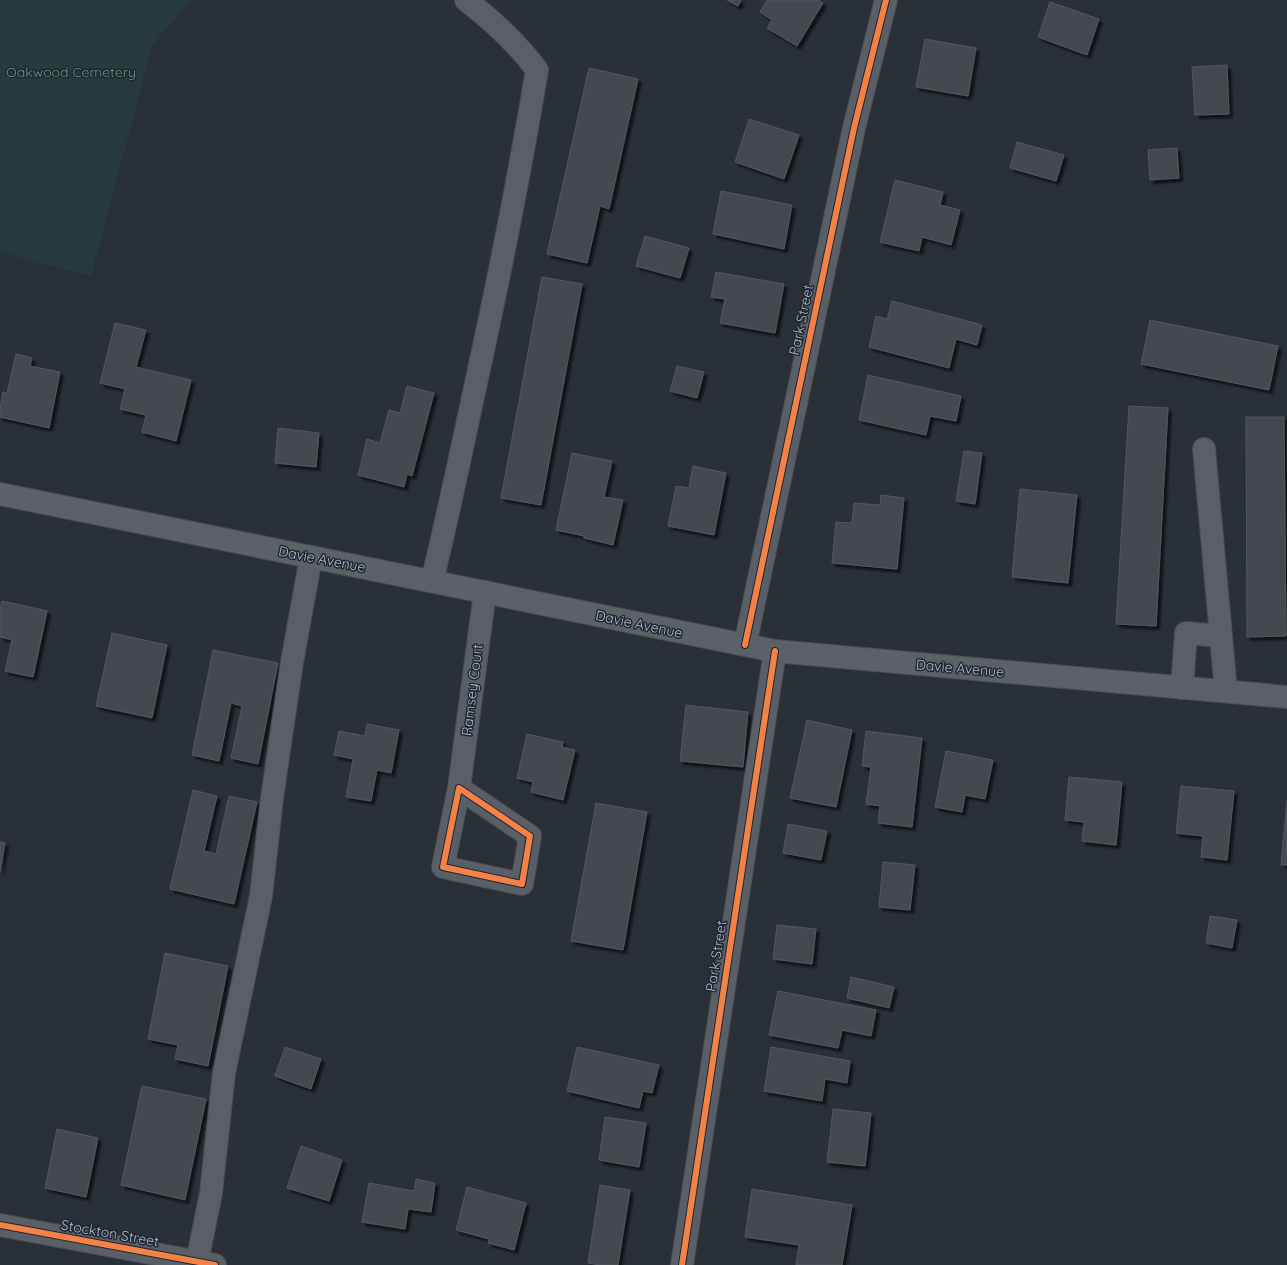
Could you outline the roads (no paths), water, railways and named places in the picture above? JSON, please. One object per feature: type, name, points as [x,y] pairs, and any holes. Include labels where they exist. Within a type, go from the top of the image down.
[{"type":"main road","name":"Davie Avenue","points":[[0,494],[775,651],[1287,697]]},
{"type":"street","points":[[432,581],[506,244],[537,70],[526,54],[492,20],[466,0]]},
{"type":"street","name":"Park Street","points":[[744,645],[852,136],[886,0]]},
{"type":"street","points":[[1204,449],[1226,692]]},
{"type":"street","points":[[206,1263],[211,1193],[224,1073],[262,896],[272,798],[292,662],[311,557]]},
{"type":"street","name":"Ramsey Court","points":[[460,788],[530,836],[522,884],[443,867],[460,788],[485,592]]},
{"type":"street","points":[[1182,688],[1186,633],[1220,636]]},
{"type":"street","name":"Park Street","points":[[682,1265],[775,651]]},
{"type":"street","name":"Stockton Street","points":[[0,1225],[130,1257],[206,1263]]},
{"type":"park label","name":"Oakwood Cemetery","points":[[71,72]]}]
